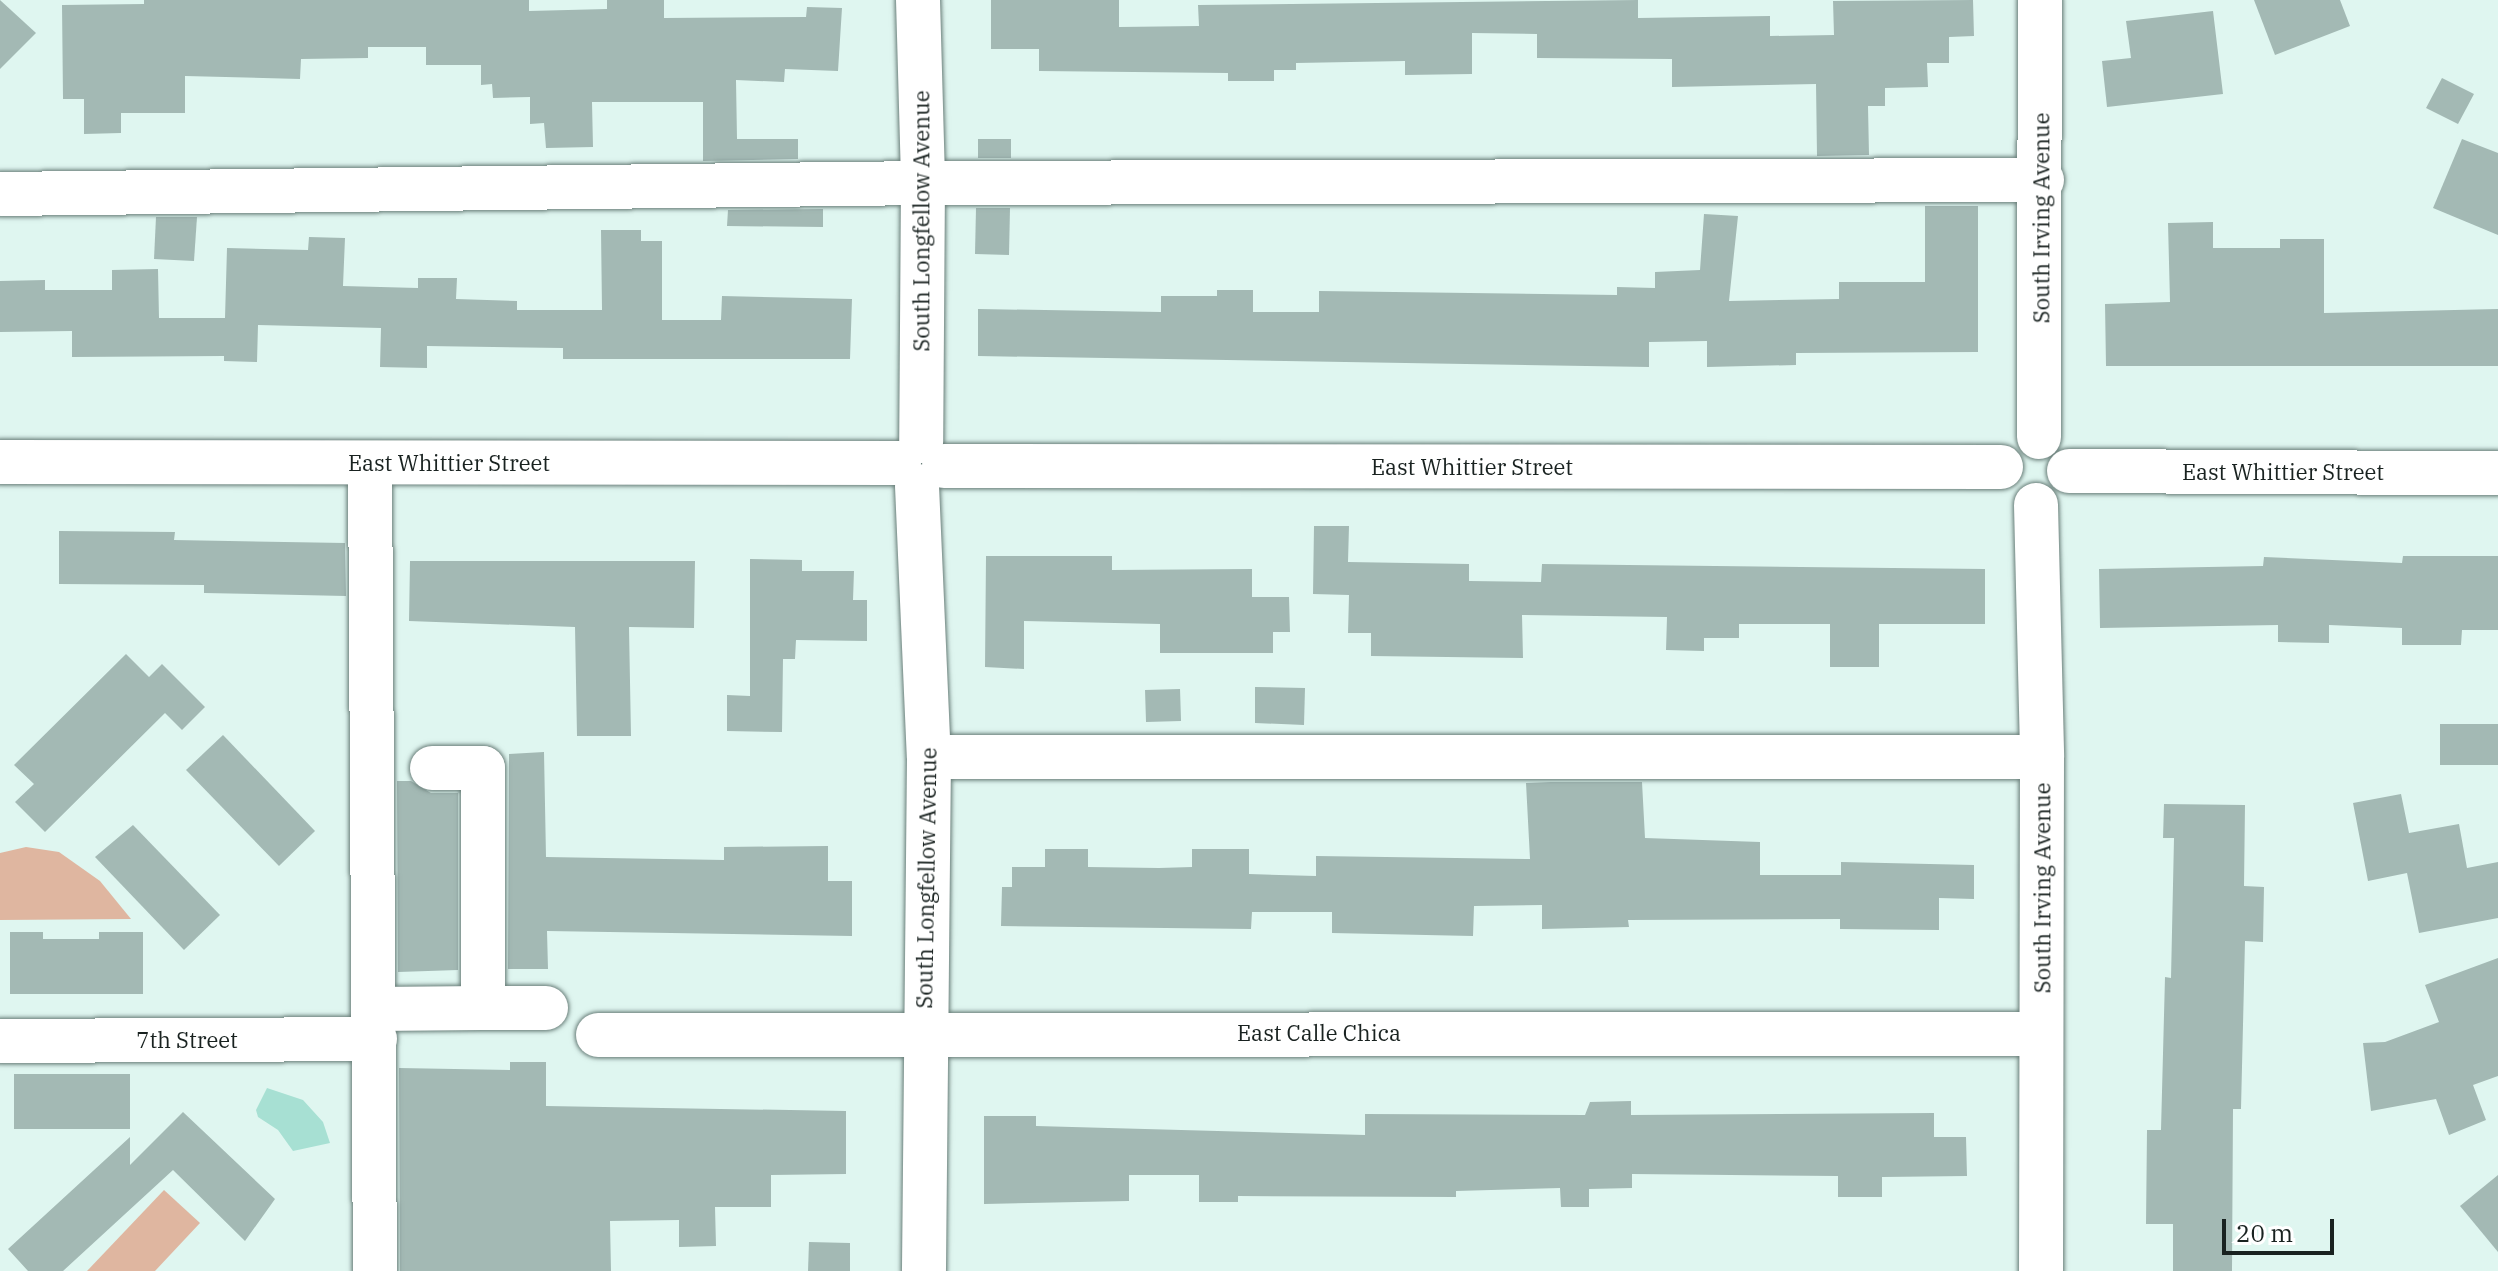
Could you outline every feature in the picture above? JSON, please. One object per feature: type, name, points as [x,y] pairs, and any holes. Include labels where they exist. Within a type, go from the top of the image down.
[{"type":"street","name":"South Longfellow Avenue","points":[[918,0],[923,183],[920,464],[929,757],[923,1033],[924,1271]]},
{"type":"street","name":"South Irving Avenue","points":[[2039,437],[2042,180],[2040,0]]},
{"type":"street","points":[[0,194],[923,183],[2042,180]]},
{"type":"street","points":[[2039,437],[2058,446],[2069,471],[2058,497],[2036,505],[2014,498],[2006,490],[2001,467],[2018,441],[2039,437]]},
{"type":"street","name":"East Whittier Street","points":[[0,462],[2001,467]]},
{"type":"street","points":[[370,464],[375,1271]]},
{"type":"street","name":"East Whittier Street","points":[[2069,471],[2498,473]]},
{"type":"street","name":"South Irving Avenue","points":[[2036,505],[2042,757],[2041,1271]]},
{"type":"street","points":[[929,757],[2042,757]]},
{"type":"street","points":[[432,768],[483,768],[483,1008]]},
{"type":"street","name":"7th Street","points":[[0,1041],[375,1024],[483,1008],[546,1008]]},
{"type":"street","name":"East Calle Chica","points":[[598,1035],[2041,1034]]},
{"type":"shaded area","points":[[26,847],[59,852],[100,881],[131,919],[0,920],[0,853]]},
{"type":"shaded area","points":[[267,1088],[303,1100],[323,1122],[330,1143],[293,1151],[278,1130],[258,1117],[256,1110]]},
{"type":"shaded area","points":[[164,1190],[200,1223],[155,1271],[87,1271]]},
{"type":"building","points":[[0,0],[36,33],[0,69]]},
{"type":"building","points":[[144,0],[529,0],[529,11],[607,9],[607,0],[664,0],[664,18],[806,17],[807,7],[842,8],[838,71],[785,69],[784,82],[736,80],[737,139],[798,139],[798,159],[703,161],[703,102],[592,102],[593,147],[546,148],[544,123],[530,124],[530,97],[493,98],[492,84],[481,85],[481,65],[426,65],[426,47],[368,47],[368,58],[301,59],[300,79],[185,76],[185,113],[121,113],[121,133],[84,134],[84,99],[63,99],[62,5],[144,4]]},
{"type":"building","points":[[991,0],[1119,0],[1119,27],[1199,26],[1198,5],[1638,0],[1638,18],[1770,16],[1770,36],[1834,35],[1833,1],[1973,0],[1974,36],[1949,37],[1949,63],[1927,63],[1928,87],[1885,88],[1885,106],[1868,106],[1869,155],[1817,156],[1816,84],[1672,87],[1672,59],[1537,58],[1537,34],[1472,33],[1472,74],[1405,75],[1405,61],[1296,63],[1296,70],[1274,70],[1274,81],[1228,81],[1228,73],[1039,71],[1039,49],[991,49]]},
{"type":"building","points":[[2254,0],[2340,0],[2350,26],[2275,55]]},
{"type":"building","points":[[2213,11],[2223,94],[2107,107],[2102,61],[2131,58],[2126,21]]},
{"type":"building","points":[[2442,78],[2474,94],[2458,124],[2426,108]]},
{"type":"building","points":[[978,139],[1011,139],[1011,158],[978,158]]},
{"type":"building","points":[[2462,139],[2498,153],[2498,235],[2433,208]]},
{"type":"building","points":[[1925,206],[1978,206],[1978,352],[1796,353],[1796,365],[1707,367],[1707,341],[1649,342],[1649,367],[978,356],[978,309],[1161,312],[1161,296],[1217,296],[1217,290],[1253,290],[1253,312],[1319,312],[1319,291],[1617,295],[1617,287],[1655,288],[1655,272],[1700,270],[1704,214],[1738,216],[1729,301],[1839,299],[1839,282],[1925,282]]},
{"type":"building","points":[[976,208],[1010,208],[1009,255],[975,254]]},
{"type":"building","points":[[823,209],[823,227],[727,226],[728,210]]},
{"type":"building","points":[[156,217],[197,217],[194,261],[154,259]]},
{"type":"building","points":[[2213,222],[2213,248],[2280,248],[2280,239],[2324,239],[2324,313],[2498,309],[2498,366],[2106,366],[2105,304],[2170,302],[2168,223]]},
{"type":"building","points":[[601,230],[641,230],[641,241],[662,241],[662,320],[721,320],[722,296],[852,299],[850,359],[563,359],[563,348],[427,346],[427,368],[380,367],[381,328],[258,325],[257,362],[224,361],[224,356],[72,357],[72,331],[0,332],[0,281],[45,280],[45,290],[112,290],[112,270],[158,269],[159,318],[225,318],[227,248],[308,250],[309,237],[345,238],[343,286],[418,288],[418,278],[457,278],[456,299],[517,301],[517,310],[602,310]]},
{"type":"building","points":[[1314,526],[1349,526],[1348,562],[1469,564],[1469,581],[1541,582],[1542,564],[1985,569],[1985,624],[1879,624],[1879,667],[1830,667],[1830,624],[1739,624],[1739,638],[1704,638],[1704,651],[1666,650],[1667,617],[1522,615],[1523,658],[1371,656],[1371,633],[1348,633],[1349,595],[1313,594]]},
{"type":"building","points":[[59,531],[175,532],[174,540],[345,543],[346,596],[204,593],[204,585],[59,584]]},
{"type":"building","points":[[986,556],[1112,556],[1112,570],[1252,569],[1252,597],[1289,597],[1290,632],[1273,632],[1273,653],[1160,653],[1160,624],[1024,621],[1024,669],[985,667]]},
{"type":"building","points":[[2403,556],[2498,556],[2498,630],[2462,630],[2461,645],[2402,645],[2402,628],[2329,625],[2329,643],[2278,642],[2278,625],[2100,628],[2099,569],[2263,566],[2264,557],[2402,563]]},
{"type":"building","points":[[750,559],[802,560],[802,571],[854,571],[853,600],[867,600],[867,641],[796,640],[795,659],[783,659],[782,732],[727,731],[727,695],[750,696]]},
{"type":"building","points":[[410,561],[695,561],[694,628],[629,627],[631,736],[577,736],[575,627],[409,621]]},
{"type":"building","points":[[126,654],[149,677],[162,664],[205,707],[182,730],[165,713],[45,832],[15,802],[34,784],[14,765]]},
{"type":"building","points":[[1255,687],[1305,688],[1304,725],[1255,723]]},
{"type":"building","points":[[1180,689],[1181,721],[1146,722],[1145,690]]},
{"type":"building","points":[[2440,724],[2498,724],[2498,765],[2440,765]]},
{"type":"building","points":[[223,735],[315,831],[279,866],[186,770]]},
{"type":"building","points":[[544,752],[546,857],[724,860],[724,847],[828,846],[828,881],[852,881],[852,936],[547,931],[548,969],[508,969],[509,754]]},
{"type":"building","points":[[397,781],[411,781],[431,793],[458,793],[458,970],[398,972]]},
{"type":"building","points":[[1642,782],[1645,838],[1760,842],[1760,875],[1841,875],[1841,862],[1974,865],[1974,899],[1939,898],[1939,930],[1840,929],[1840,919],[1628,920],[1629,927],[1542,929],[1542,905],[1474,906],[1473,936],[1332,933],[1332,912],[1252,912],[1251,929],[1001,926],[1002,887],[1012,887],[1012,867],[1045,867],[1045,849],[1088,849],[1088,867],[1159,868],[1192,867],[1192,849],[1249,849],[1249,874],[1316,876],[1316,856],[1530,859],[1526,783]]},
{"type":"building","points":[[2401,794],[2409,833],[2459,824],[2467,868],[2498,862],[2498,918],[2419,933],[2407,873],[2368,881],[2353,803]]},
{"type":"building","points":[[2164,804],[2245,805],[2244,886],[2264,887],[2263,942],[2245,941],[2241,1109],[2233,1109],[2232,1271],[2173,1271],[2173,1224],[2146,1224],[2147,1130],[2161,1130],[2165,977],[2171,978],[2174,838],[2163,838]]},
{"type":"building","points":[[133,825],[220,915],[184,950],[95,857]]},
{"type":"building","points":[[10,932],[43,932],[43,939],[99,939],[99,932],[143,932],[143,994],[10,994]]},
{"type":"building","points":[[2498,958],[2498,1076],[2473,1085],[2486,1120],[2449,1135],[2436,1099],[2371,1111],[2363,1043],[2385,1042],[2439,1022],[2425,985]]},
{"type":"building","points":[[510,1062],[546,1062],[546,1106],[846,1111],[846,1174],[771,1175],[771,1207],[715,1207],[716,1246],[679,1247],[679,1220],[610,1221],[611,1271],[400,1271],[399,1068],[510,1070]]},
{"type":"building","points":[[14,1074],[130,1074],[130,1129],[14,1129]]},
{"type":"building","points":[[1631,1101],[1631,1115],[1934,1113],[1934,1137],[1966,1137],[1967,1176],[1882,1177],[1882,1197],[1838,1197],[1838,1176],[1632,1174],[1632,1188],[1589,1189],[1589,1207],[1561,1207],[1560,1188],[1456,1191],[1456,1197],[1238,1196],[1238,1202],[1199,1202],[1199,1175],[1129,1175],[1129,1201],[984,1204],[984,1116],[1036,1116],[1036,1126],[1365,1135],[1365,1114],[1585,1115],[1590,1102]]},
{"type":"building","points":[[183,1112],[275,1199],[245,1241],[173,1170],[63,1271],[28,1271],[8,1249],[130,1137],[130,1165]]},
{"type":"building","points":[[2498,1175],[2498,1252],[2460,1206]]},
{"type":"building","points":[[809,1242],[850,1243],[850,1271],[808,1271]]}]
